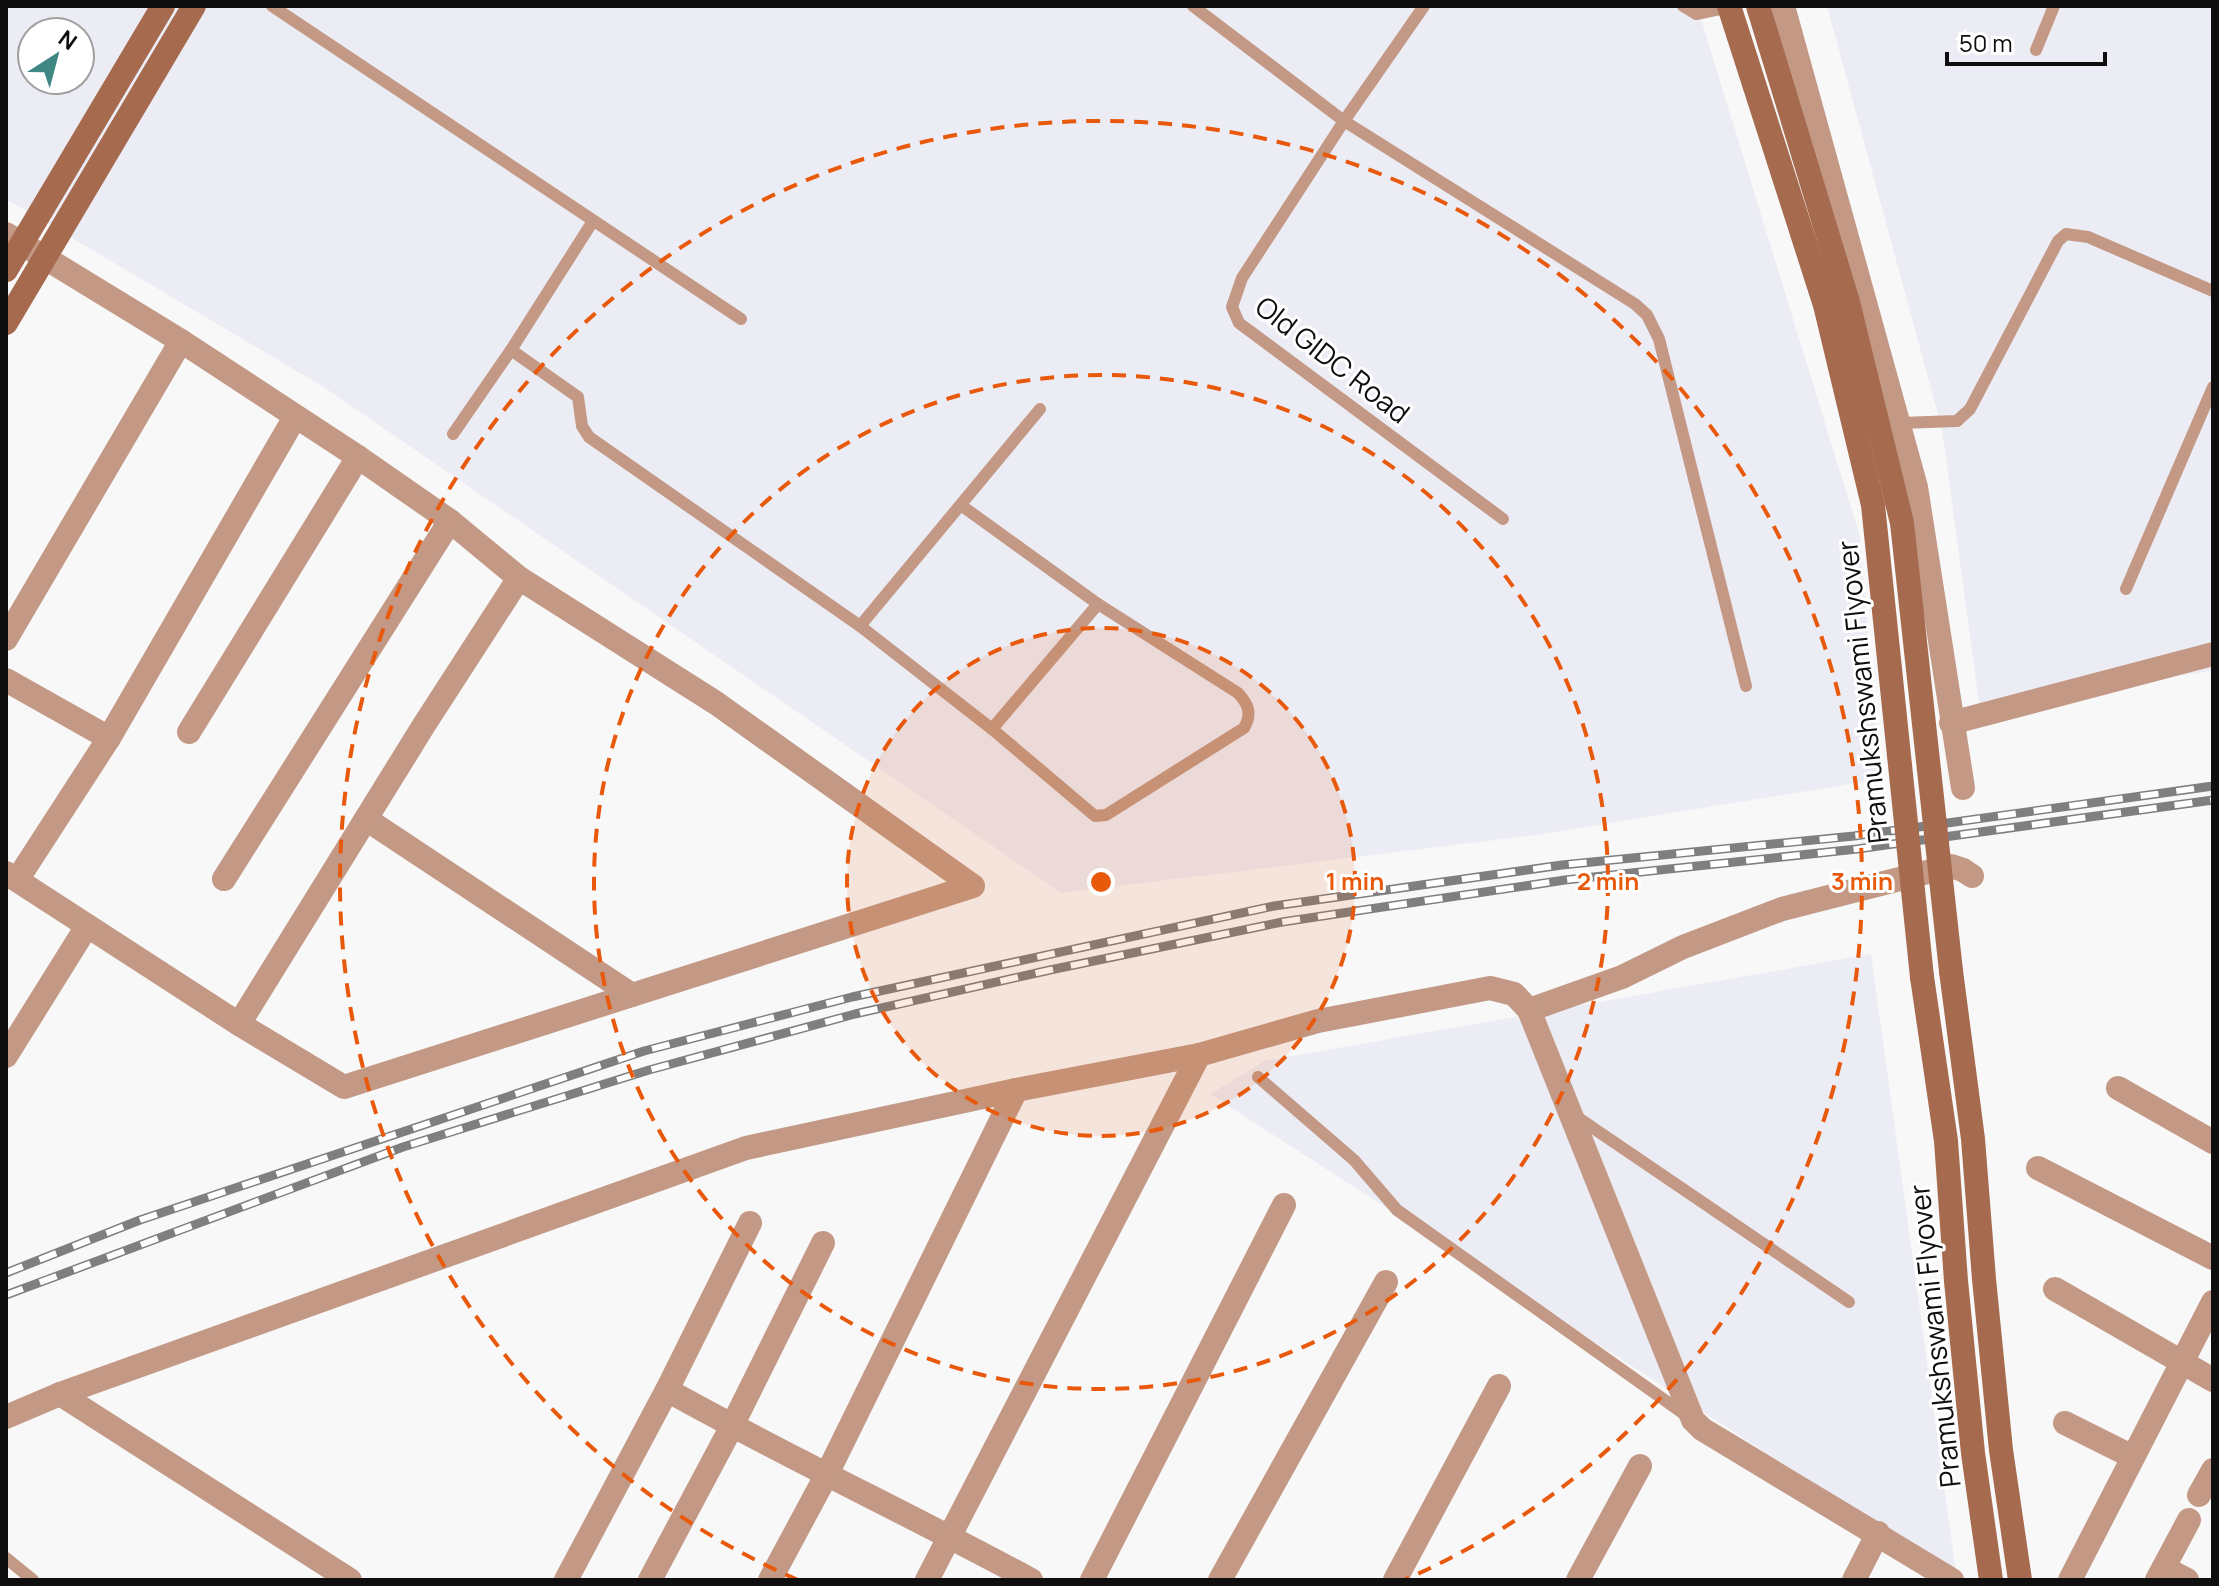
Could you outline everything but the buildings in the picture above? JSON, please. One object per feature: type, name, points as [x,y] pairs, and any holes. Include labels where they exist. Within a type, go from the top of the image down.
[{"type":"main road","points":[[6,270],[14,238],[163,6]]},
{"type":"main road","points":[[6,323],[194,6]]},
{"type":"main road","name":"Pramukshswami Flyover","points":[[1731,6],[1825,305],[1873,505],[1922,977],[1946,1141],[1973,1453],[1991,1580]]},
{"type":"main road","name":"Pramukshswami Flyover","points":[[1758,6],[1848,302],[1902,523],[1951,971],[1973,1139],[2001,1450],[2020,1580]]},
{"type":"street","points":[[1783,6],[1900,423],[1924,532],[1963,788]]},
{"type":"street","points":[[14,238],[181,341],[358,457],[450,521],[519,578],[716,703],[973,886],[344,1087],[239,1024],[9,876],[109,738],[295,417]]},
{"type":"street","points":[[6,639],[181,341]]},
{"type":"street","points":[[189,732],[358,457]]},
{"type":"street","points":[[224,879],[450,521]]},
{"type":"street","points":[[239,1024],[519,578]]},
{"type":"street","points":[[1951,723],[2213,654]]},
{"type":"street","points":[[6,680],[109,738]]},
{"type":"street","points":[[366,819],[632,995]]},
{"type":"street","points":[[1529,1010],[1622,977],[1683,947],[1782,909],[1951,866],[1972,876]]},
{"type":"street","points":[[6,1056],[87,926]]},
{"type":"street","points":[[6,1417],[60,1394],[746,1148],[1016,1090],[1199,1055],[1318,1021],[1490,988],[1514,994],[1529,1010],[1693,1420],[1702,1429],[1952,1580]]},
{"type":"street","points":[[927,1580],[1199,1055]]},
{"type":"street","points":[[2118,1088],[2213,1142]]},
{"type":"street","points":[[770,1580],[827,1474],[1016,1090]]},
{"type":"street","points":[[2038,1168],[2213,1258]]},
{"type":"street","points":[[1092,1580],[1284,1205]]},
{"type":"street","points":[[566,1580],[667,1390],[750,1223]]},
{"type":"street","points":[[650,1580],[732,1426],[823,1243]]},
{"type":"street","points":[[1220,1580],[1386,1282]]},
{"type":"street","points":[[2055,1289],[2213,1380]]},
{"type":"street","points":[[2070,1580],[2213,1302]]},
{"type":"street","points":[[1395,1580],[1499,1386]]},
{"type":"street","points":[[667,1390],[1031,1580]]},
{"type":"street","points":[[60,1394],[350,1580]]},
{"type":"street","points":[[2065,1423],[2133,1457]]},
{"type":"street","points":[[1578,1580],[1640,1466]]},
{"type":"street","points":[[2199,1495],[2213,1470]]},
{"type":"street","points":[[2187,1580],[2160,1574],[2189,1520]]},
{"type":"street","points":[[1854,1580],[1878,1533]]},
{"type":"lane","points":[[272,6],[741,319]]},
{"type":"lane","points":[[1193,6],[1344,121],[1635,304],[1647,315],[1659,339],[1746,686]]},
{"type":"lane","name":"Old GIDC Road","points":[[1424,6],[1344,121],[1242,278],[1232,307],[1239,323],[1503,519]]},
{"type":"lane","points":[[1683,6],[1696,14],[1731,6]]},
{"type":"lane","points":[[2036,50],[2054,6]]},
{"type":"lane","points":[[453,434],[593,221]]},
{"type":"lane","points":[[1900,423],[1957,421],[1970,409],[2058,241],[2066,234],[2088,237],[2213,291]]},
{"type":"lane","points":[[511,350],[578,397],[582,426],[589,437],[860,626],[992,729],[1089,812],[1101,817],[1244,728],[1249,711],[1247,703],[1238,693],[1098,604],[962,506]]},
{"type":"lane","points":[[2126,589],[2213,387]]},
{"type":"lane","points":[[860,626],[1040,409]]},
{"type":"lane","points":[[992,729],[1098,604]]},
{"type":"lane","points":[[1258,1077],[1354,1160],[1397,1210],[1693,1420]]},
{"type":"lane","points":[[1570,1112],[1849,1302]]},
{"type":"lane","points":[[6,1558],[33,1580]]},
{"type":"shaded area","points":[[6,6],[1697,6],[1860,537],[1881,779],[1536,835],[1061,893],[322,386],[6,199]]},
{"type":"shaded area","points":[[1827,6],[2213,6],[2213,671],[1979,703],[1942,429]]},
{"type":"shaded area","points":[[1871,954],[1957,1580],[1878,1525],[1210,1094],[1265,1061]]},
{"type":"railway","points":[[6,1273],[140,1220],[644,1051],[852,997],[1274,906],[1562,865],[1854,836],[2213,786]]},
{"type":"railway","points":[[6,1295],[403,1147],[649,1070],[855,1014],[1050,970],[1282,922],[1565,880],[1857,849],[2213,800]]}]
